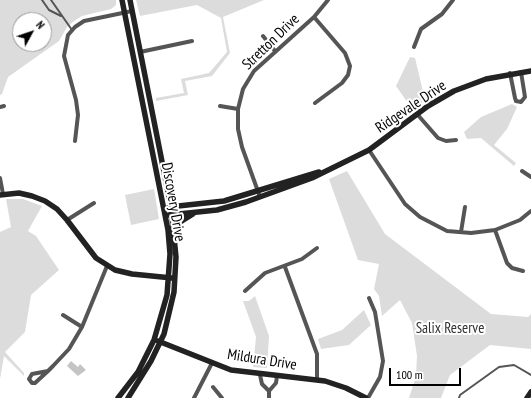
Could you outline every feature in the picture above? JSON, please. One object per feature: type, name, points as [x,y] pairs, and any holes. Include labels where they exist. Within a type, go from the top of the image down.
[{"type":"street","name":"Discovery Drive","points":[[122,0],[165,215],[173,278]]},
{"type":"street","name":"Discovery Drive","points":[[128,398],[145,373],[157,341],[173,278],[174,232],[171,207],[130,0]]},
{"type":"street","name":"Stretton Drive","points":[[260,197],[239,138],[237,121],[238,109],[247,81],[254,70],[314,17],[328,0]]},
{"type":"street","points":[[414,47],[421,29],[442,14],[453,0]]},
{"type":"street","points":[[75,141],[78,115],[76,100],[64,56],[65,43],[72,30],[84,21],[132,11]]},
{"type":"street","points":[[314,17],[345,54],[350,66],[348,75],[342,83],[315,103]]},
{"type":"street","points":[[263,36],[275,51]]},
{"type":"street","points":[[140,52],[192,41]]},
{"type":"street","name":"Ridgevale Drive","points":[[165,215],[201,212],[232,206],[312,178],[369,150],[417,114],[454,91],[486,79],[531,70]]},
{"type":"street","points":[[510,73],[515,98],[518,102],[521,102],[525,97],[521,72]]},
{"type":"street","points":[[220,106],[238,109]]},
{"type":"street","points":[[417,114],[438,138],[446,141],[456,140]]},
{"type":"street","points":[[369,150],[397,193],[412,211],[437,227],[447,231],[481,233],[495,230],[520,220],[531,211]]},
{"type":"street","name":"Ridgevale Drive","points":[[163,208],[224,201],[331,169]]},
{"type":"street","points":[[522,171],[531,177]]},
{"type":"street","points":[[0,178],[1,194],[19,193],[32,196],[45,201],[57,209],[88,249],[106,266],[124,273],[173,278]]},
{"type":"street","points":[[67,220],[94,203]]},
{"type":"street","points":[[461,232],[466,207]]},
{"type":"street","points":[[174,232],[176,226],[181,221],[189,216],[201,212]]},
{"type":"street","points":[[495,230],[505,260],[512,268],[523,271]]},
{"type":"street","points":[[246,291],[265,273],[302,260],[317,248]]},
{"type":"street","points":[[48,371],[68,349],[82,327],[106,266]]},
{"type":"street","points":[[285,267],[317,354],[317,380]]},
{"type":"street","points":[[367,398],[380,378],[383,361],[375,312],[369,298]]},
{"type":"street","points":[[63,315],[82,327]]},
{"type":"street","name":"Discovery Drive","points":[[118,398],[138,372],[157,341]]},
{"type":"street","name":"Mildura Drive","points":[[157,341],[232,370],[260,375],[317,380],[346,388],[367,398]]},
{"type":"street","points":[[194,398],[212,363]]},
{"type":"street","points":[[260,375],[262,384],[269,392]]},
{"type":"street","points":[[269,398],[269,392],[276,383],[276,376]]},
{"type":"street","points":[[213,387],[222,398]]},
{"type":"street","points":[[527,398],[531,392]]},
{"type":"lane","points":[[42,0],[49,10],[62,16]]},
{"type":"lane","points":[[51,0],[72,30]]},
{"type":"lane","points":[[459,398],[460,395],[499,367],[514,366],[531,375]]},
{"type":"green space","points":[[0,0],[116,0],[116,5],[111,9],[82,16],[74,21],[67,27],[59,41],[52,46],[52,12],[12,12],[12,52],[43,52],[8,77],[2,94],[0,95]]},
{"type":"green space","points":[[136,0],[264,0],[223,17],[230,53],[212,76],[185,81],[188,95],[156,101],[156,98],[184,93],[181,79],[209,73],[227,52],[221,18],[197,5],[140,16]]},
{"type":"green space","points":[[410,57],[415,58],[425,100],[412,109],[396,86]]},
{"type":"green space","points":[[512,104],[517,107],[507,129],[494,145],[516,163],[514,166],[481,138],[467,139],[464,132],[481,117]]},
{"type":"green space","name":"Salix Reserve","points":[[347,171],[385,234],[491,314],[528,317],[531,314],[531,349],[490,345],[450,375],[441,398],[409,398],[416,376],[417,356],[412,323],[400,300],[382,316],[379,296],[374,289],[379,264],[358,260],[329,179]]},
{"type":"green space","points":[[154,189],[159,219],[131,225],[125,195]]},
{"type":"green space","points":[[6,199],[23,199],[42,206],[28,231],[36,236],[59,270],[31,295],[25,332],[5,352],[24,373],[24,376],[4,356],[0,379],[0,232],[11,227]]},
{"type":"green space","points":[[255,296],[269,336],[267,368],[253,367],[256,337],[243,301],[249,301]]},
{"type":"green space","points":[[364,310],[371,325],[349,345],[321,349],[318,339],[342,330]]},
{"type":"building","points":[[71,361],[78,367],[80,364],[86,370],[78,376],[67,366]]}]
